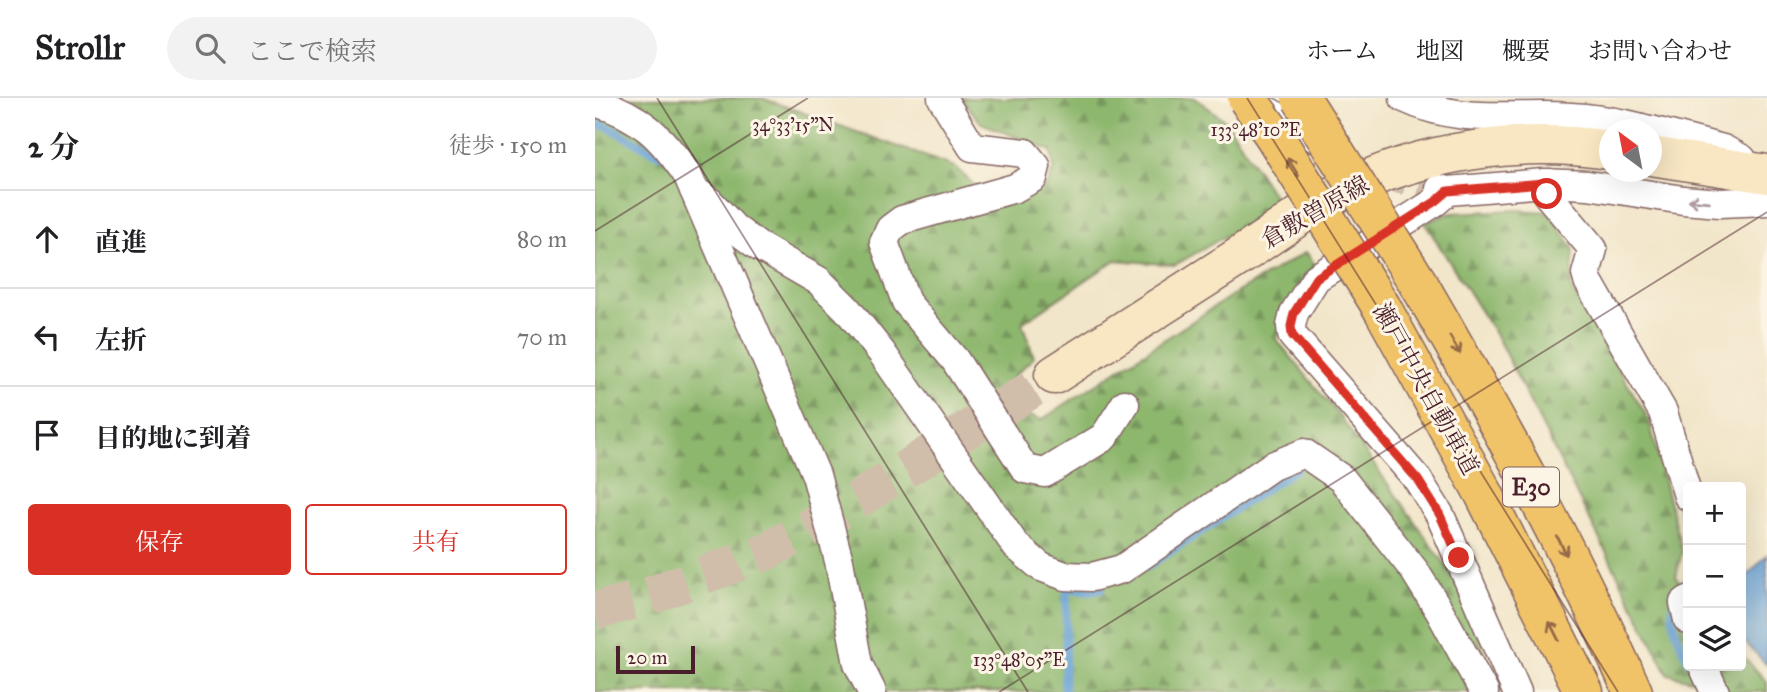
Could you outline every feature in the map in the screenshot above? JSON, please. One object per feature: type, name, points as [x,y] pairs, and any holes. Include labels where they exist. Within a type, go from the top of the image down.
[{"type":"highway","name":"瀬戸中央自動車道","points":[[1246,98],[1273,134],[1381,309],[1485,494],[1584,692]]},
{"type":"highway","name":"瀬戸中央自動車道","points":[[1301,98],[1420,286],[1525,474],[1611,642],[1633,692]]},
{"type":"street","points":[[942,98],[972,147],[1025,153],[1036,166],[1033,178],[1015,188],[902,220],[890,229],[884,242],[906,302],[955,360],[1025,469],[1045,473],[1104,437],[1125,404]]},
{"type":"street","points":[[1246,98],[1360,162]]},
{"type":"street","points":[[1404,98],[1425,108],[1478,118],[1544,116],[1599,120]]},
{"type":"street","points":[[595,102],[635,118],[668,146],[688,176],[816,475],[839,561],[858,664],[872,692]]},
{"type":"street","points":[[1662,133],[1723,149],[1767,173]]},
{"type":"street","name":"倉敷曽原線","points":[[1054,375],[1340,192],[1394,169],[1445,154],[1493,149],[1544,145],[1599,149]]},
{"type":"street","points":[[1662,158],[1767,173]]},
{"type":"street","points":[[1549,184],[1547,194],[1593,249],[1586,274],[1588,281],[1664,412],[1684,482]]},
{"type":"street","points":[[1517,692],[1440,515],[1418,480],[1292,335],[1294,313],[1316,278],[1435,202],[1444,190],[1549,184],[1588,185],[1683,200],[1720,203],[1767,201]]},
{"type":"street","points":[[694,190],[710,202],[734,228],[758,246],[818,281],[847,309],[882,353],[1016,546],[1041,567],[1065,576],[1092,577],[1122,569],[1272,466],[1304,453],[1342,479],[1413,570],[1439,610],[1484,692]]},
{"type":"street","points":[[1705,671],[1715,692]]},
{"type":"green space","points":[[595,98],[762,98],[955,167],[998,207],[1047,186],[1054,168],[1051,151],[981,123],[961,98],[1195,98],[1227,122],[1279,205],[1175,265],[1116,260],[1022,323],[1034,357],[1002,388],[1018,411],[1041,420],[1234,294],[1306,252],[1316,266],[1306,274],[1276,339],[1341,418],[1454,577],[1501,692],[595,692]]},
{"type":"green space","points":[[1518,210],[1548,212],[1574,249],[1571,289],[1649,420],[1682,552],[1676,577],[1683,587],[1683,671],[1746,671],[1746,659],[1767,682],[1767,692],[1724,692],[1721,688],[1668,674],[1497,337],[1425,223],[1450,213]]},
{"type":"water","points":[[1767,555],[1767,665],[1746,643],[1746,577]]},
{"type":"waterway","points":[[595,124],[608,127],[659,155]]},
{"type":"waterway","points":[[1147,567],[1297,469]]},
{"type":"waterway","points":[[1679,500],[1683,514]]},
{"type":"waterway","points":[[1683,586],[1673,609],[1675,629],[1683,648]]},
{"type":"waterway","points":[[1064,692],[1067,589]]},
{"type":"waterway","points":[[1072,589],[1101,589]]},
{"type":"tunnel","points":[[1380,171],[1400,180],[1440,189]]},
{"type":"tunnel","points":[[595,611],[644,598],[765,552],[835,514],[1054,375]]},
{"type":"route","points":[[1459,558],[1440,515],[1418,480],[1292,335],[1294,313],[1316,278],[1448,191],[1544,183],[1549,184],[1547,194]]}]
